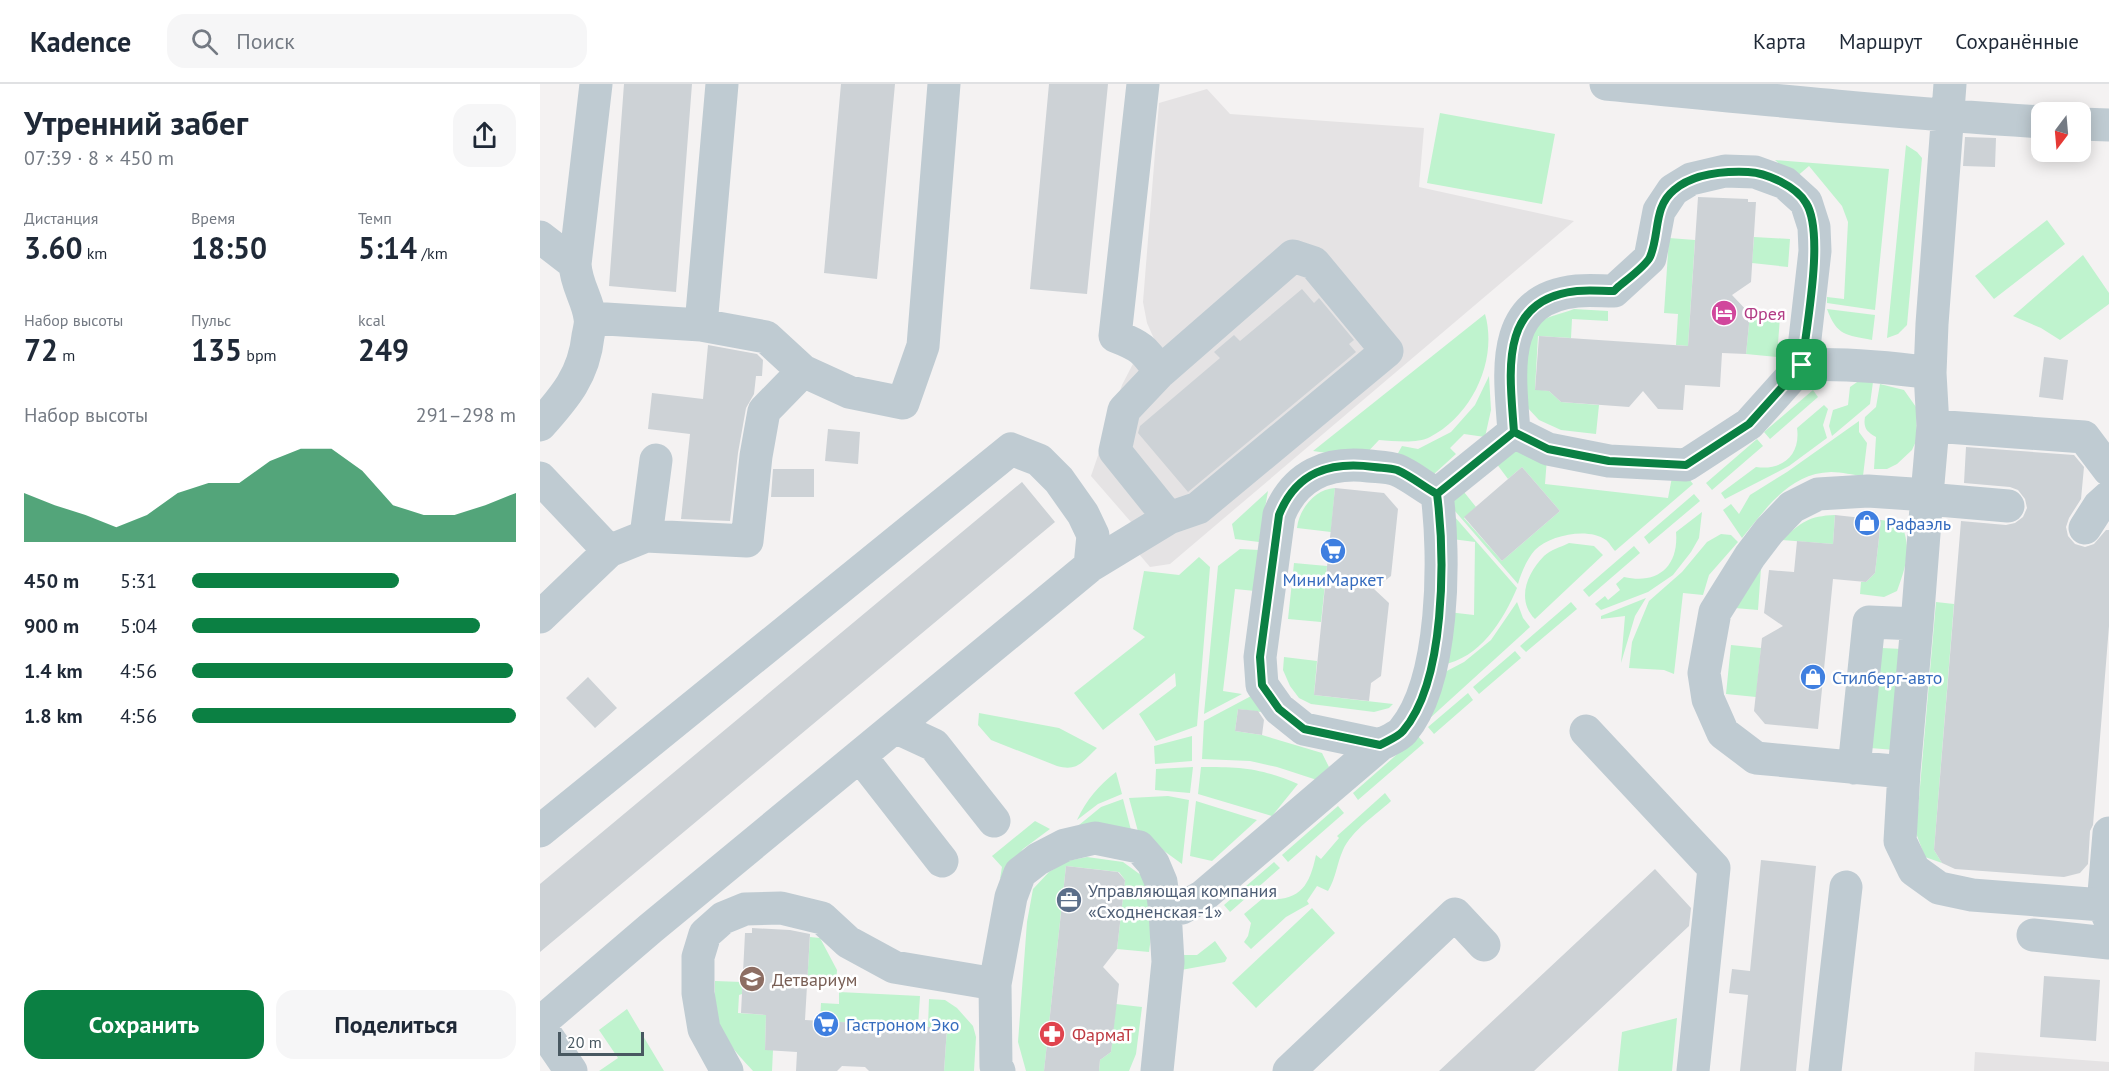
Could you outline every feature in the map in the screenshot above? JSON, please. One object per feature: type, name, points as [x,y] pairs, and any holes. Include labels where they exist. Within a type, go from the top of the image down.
[{"type":"lane","points":[[540,425],[567,395],[586,356],[590,318],[576,277],[575,264],[596,84]]},
{"type":"lane","points":[[701,325],[722,84]]},
{"type":"lane","points":[[590,318],[701,325],[766,338],[802,371],[849,392],[903,403],[923,346],[944,84]]},
{"type":"lane","points":[[1143,84],[1115,336],[1137,344],[1160,372]]},
{"type":"lane","points":[[1606,84],[1894,113],[1949,99],[2031,119]]},
{"type":"lane","points":[[1949,99],[1934,288],[1930,374],[1933,426],[1900,841],[1914,870],[1940,888],[2106,912],[2109,832]]},
{"type":"lane","points":[[2091,124],[2109,125]]},
{"type":"lane","points":[[1725,171],[1755,172],[1785,183],[1806,202],[1815,226],[1815,251],[1802,365],[1749,424],[1686,465],[1609,461],[1548,449],[1514,432],[1512,356],[1520,322],[1535,306],[1552,297],[1575,291],[1614,291],[1650,258],[1659,211],[1673,190],[1691,179],[1725,171]]},
{"type":"lane","points":[[540,237],[575,264]]},
{"type":"lane","points":[[571,1071],[540,1025],[651,928],[1090,566],[1169,518],[1198,508],[1387,351],[1314,262],[1293,256],[1160,372],[1124,410],[1115,452],[1169,518]]},
{"type":"lane","points":[[1802,365],[1880,366],[1930,374]]},
{"type":"lane","points":[[540,617],[609,551],[646,536],[747,541],[756,456],[764,411],[802,371]]},
{"type":"lane","points":[[1933,426],[2084,437],[2109,470]]},
{"type":"lane","points":[[1437,494],[1514,432]]},
{"type":"lane","points":[[540,831],[1011,448],[1039,460],[1059,480],[1083,514],[1093,535],[1090,566]]},
{"type":"lane","points":[[646,536],[656,460]]},
{"type":"lane","points":[[1380,745],[1304,729],[1279,709],[1262,685],[1260,657],[1279,515],[1285,501],[1298,484],[1327,467],[1353,464],[1396,470],[1437,494]]},
{"type":"lane","points":[[540,478],[609,551]]},
{"type":"lane","points":[[1904,772],[1756,758],[1723,733],[1708,699],[1704,673],[1715,612],[1750,556],[1769,531],[1792,507],[1818,494],[1868,491],[2008,506]]},
{"type":"lane","points":[[1166,911],[1182,908],[1203,896],[1380,745],[1402,732],[1420,702],[1432,669],[1440,597],[1442,529],[1437,494]]},
{"type":"lane","points":[[2085,528],[2099,506],[2109,497]]},
{"type":"lane","points":[[1854,768],[1869,622],[1917,624]]},
{"type":"lane","points":[[926,701],[934,745]]},
{"type":"lane","points":[[895,727],[934,745],[994,821]]},
{"type":"lane","points":[[1586,731],[1714,868],[1693,1071]]},
{"type":"lane","points":[[860,756],[942,861]]},
{"type":"lane","points":[[999,1071],[996,1065],[995,984],[1011,897],[1020,873],[1038,859],[1065,844],[1095,838],[1139,848],[1154,863],[1161,882],[1166,911],[1168,962],[1157,1071]]},
{"type":"lane","points":[[1825,1071],[1846,887]]},
{"type":"lane","points":[[727,1071],[704,1029],[698,993],[698,957],[705,934],[723,918],[745,909],[781,908],[822,918],[848,942],[894,967],[995,984]]},
{"type":"lane","points":[[1289,1071],[1455,914],[1484,945]]},
{"type":"lane","points":[[2032,935],[2109,942]]},
{"type":"shaded area","points":[[1207,89],[1230,114],[1424,128],[1419,187],[1574,221],[1170,564],[1150,567],[1133,547],[1144,537],[1091,476],[1122,385],[1136,358],[1155,341],[1147,323],[1143,302],[1159,103]]},
{"type":"shaded area","points":[[1975,1052],[2109,1062],[2109,1071],[1974,1071]]},
{"type":"green space","points":[[1440,113],[1555,134],[1542,204],[1427,183]]},
{"type":"green space","points":[[1906,145],[1922,158],[1907,325],[1898,334],[1887,338]]},
{"type":"green space","points":[[1775,160],[1889,169],[1875,310],[1827,303],[1827,297],[1844,299],[1848,222],[1842,206],[1809,166],[1795,178]]},
{"type":"green space","points":[[2047,220],[2065,244],[1994,299],[1975,276]]},
{"type":"green space","points":[[1754,237],[1790,239],[1788,267],[1752,263]]},
{"type":"green space","points":[[1669,238],[1695,240],[1688,346],[1676,345],[1678,314],[1664,313]]},
{"type":"green space","points":[[2083,255],[2109,293],[2109,304],[2060,340],[2041,328],[2013,316]]},
{"type":"green space","points":[[1574,309],[1608,311],[1608,321],[1572,319],[1571,338],[1538,336],[1535,389],[1549,391],[1561,402],[1599,405],[1596,434],[1561,430],[1539,420],[1524,404],[1526,358],[1531,335],[1543,320]]},
{"type":"green space","points":[[1827,309],[1875,315],[1872,340],[1844,333],[1835,325]]},
{"type":"green space","points":[[1485,314],[1488,349],[1485,367],[1470,400],[1459,415],[1445,427],[1419,441],[1379,440],[1362,458],[1313,451]]},
{"type":"green space","points":[[1750,314],[1780,317],[1777,357],[1746,354]]},
{"type":"green space","points":[[1489,376],[1491,410],[1485,437],[1464,434],[1450,448],[1456,454],[1434,474],[1397,455],[1402,446],[1418,449],[1451,432],[1475,405]]},
{"type":"green space","points":[[1860,380],[1873,382],[1870,404],[1832,436],[1829,426],[1833,410],[1848,405],[1850,387]]},
{"type":"green space","points":[[1880,384],[1904,390],[1916,407],[1917,439],[1912,450],[1897,464],[1887,469],[1874,469],[1876,437],[1865,427],[1865,417],[1876,407]]},
{"type":"green space","points":[[1813,390],[1818,397],[1770,439],[1764,432]]},
{"type":"green space","points":[[1824,405],[1828,409],[1823,425],[1827,438],[1789,466],[1725,499],[1721,493],[1756,467],[1774,466],[1788,459],[1796,446],[1797,428]]},
{"type":"green space","points":[[1859,421],[1859,432],[1867,443],[1863,476],[1831,472],[1803,479],[1780,494],[1742,538],[1723,510],[1731,504],[1739,514],[1750,495]]},
{"type":"green space","points":[[1757,439],[1763,446],[1712,490],[1706,483]]},
{"type":"green space","points":[[1512,449],[1547,458],[1545,484],[1668,498],[1673,472],[1681,469],[1693,484],[1615,551],[1606,540],[1589,534],[1569,534],[1550,540],[1535,550],[1529,558],[1518,584],[1448,503],[1464,492],[1476,507],[1464,518],[1502,561],[1560,511],[1522,467],[1508,479],[1496,463]]},
{"type":"green space","points":[[1335,488],[1331,532],[1297,528],[1301,514],[1309,501],[1321,492]]},
{"type":"green space","points":[[1268,491],[1259,542],[1235,539],[1232,524]]},
{"type":"green space","points":[[1694,494],[1700,501],[1649,544],[1644,537]]},
{"type":"green space","points":[[1702,512],[1699,538],[1673,575],[1648,592],[1601,610],[1595,604],[1605,596],[1608,600],[1620,590],[1616,584],[1624,577],[1647,578],[1664,570],[1674,554],[1676,532]]},
{"type":"green space","points":[[1835,515],[1833,544],[1782,540],[1806,521]]},
{"type":"green space","points":[[1454,516],[1517,588],[1505,613],[1479,646],[1468,655],[1442,665],[1448,612],[1474,615],[1475,542],[1452,539]]},
{"type":"green space","points":[[1881,520],[1901,523],[1907,549],[1907,557],[1897,591],[1884,597],[1860,594],[1861,582],[1866,582],[1875,573]]},
{"type":"green space","points":[[1721,534],[1731,535],[1738,542],[1709,575],[1703,595],[1683,593],[1674,674],[1664,670],[1629,668],[1632,642],[1649,601],[1682,572],[1707,542]]},
{"type":"green space","points":[[1569,543],[1594,546],[1603,555],[1535,619],[1526,604],[1525,595],[1529,578],[1544,556]]},
{"type":"green space","points":[[1634,546],[1640,553],[1589,597],[1583,590]]},
{"type":"green space","points":[[1240,549],[1259,550],[1255,591],[1235,589],[1223,691],[1242,694],[1204,714],[1218,566]]},
{"type":"green space","points":[[1199,557],[1210,567],[1197,726],[1156,741],[1139,714],[1176,686],[1175,673],[1103,730],[1074,693],[1145,637],[1133,629],[1144,571],[1179,575]]},
{"type":"green space","points":[[1294,563],[1327,566],[1321,622],[1288,619]]},
{"type":"green space","points":[[1761,568],[1758,610],[1735,608]]},
{"type":"green space","points":[[1646,598],[1635,616],[1621,663],[1625,616],[1601,619],[1601,616]]},
{"type":"green space","points":[[1517,602],[1523,618],[1530,627],[1429,719],[1443,673],[1464,662],[1491,640]]},
{"type":"green space","points":[[1571,602],[1577,609],[1526,652],[1520,646]]},
{"type":"green space","points":[[1936,602],[1954,604],[1934,850],[1942,863],[1925,857],[1916,833]]},
{"type":"green space","points":[[1731,645],[1761,648],[1756,697],[1726,694]]},
{"type":"green space","points":[[1882,648],[1902,649],[1895,750],[1870,748]]},
{"type":"green space","points":[[1515,651],[1521,658],[1479,694],[1473,687]]},
{"type":"green space","points":[[1284,657],[1317,661],[1314,695],[1393,704],[1389,708],[1374,712],[1311,704],[1299,698],[1290,686],[1283,670]]},
{"type":"green space","points":[[1468,693],[1473,700],[1434,734],[1428,727]]},
{"type":"green space","points":[[1253,695],[1261,712],[1238,709],[1235,731],[1262,735],[1322,753],[1329,767],[1317,780],[1250,761],[1202,759],[1204,721]]},
{"type":"green space","points":[[979,713],[1059,728],[1097,748],[1080,764],[1070,768],[1057,766],[991,740],[978,725]]},
{"type":"green space","points":[[1192,736],[1192,761],[1155,764],[1154,746]]},
{"type":"green space","points":[[1418,736],[1424,743],[1358,800],[1353,793]]},
{"type":"green space","points":[[1193,767],[1190,793],[1155,790],[1156,769]]},
{"type":"green space","points":[[1201,767],[1251,769],[1298,784],[1272,816],[1198,794]]},
{"type":"green space","points":[[1116,772],[1122,794],[1098,804],[1077,820],[1094,793]]},
{"type":"green space","points":[[1385,793],[1391,801],[1358,829],[1347,843],[1328,891],[1317,886],[1307,901],[1309,904],[1286,917],[1251,949],[1244,942],[1251,923],[1244,914],[1262,899],[1285,898],[1300,891],[1310,877],[1316,855],[1321,859],[1339,838],[1337,836]]},
{"type":"green space","points":[[1168,796],[1189,800],[1182,864],[1160,848],[1140,839],[1129,798]]},
{"type":"green space","points":[[1123,799],[1132,834],[1106,826],[1079,825],[1101,807]]},
{"type":"green space","points":[[1196,801],[1257,820],[1212,861],[1190,856]]},
{"type":"green space","points":[[1338,806],[1344,813],[1288,862],[1282,855]]},
{"type":"green space","points":[[1035,821],[1050,829],[1023,849],[1000,879],[1002,867],[992,856]]},
{"type":"green space","points":[[1087,857],[1123,862],[1145,878],[1155,906],[1149,952],[1117,949],[1125,880],[1119,872],[1066,866],[1044,1071],[1026,1071],[1018,1042],[1027,922],[1033,889],[1049,872],[1067,861]]},
{"type":"green space","points":[[1274,862],[1280,868],[1230,912],[1224,905]]},
{"type":"green space","points":[[1312,908],[1335,933],[1256,1008],[1232,983]]},
{"type":"green space","points":[[810,937],[820,938],[837,970],[836,984],[807,983]]},
{"type":"green space","points":[[1215,941],[1227,958],[1225,962],[1181,970],[1183,955],[1197,955]]},
{"type":"green space","points":[[715,981],[742,982],[738,1013],[766,1015],[765,1050],[773,1050],[772,1071],[753,1071],[727,1040],[718,1021]]},
{"type":"green space","points":[[839,992],[920,996],[918,1026],[820,1021],[821,1003],[839,1004]]},
{"type":"green space","points":[[929,999],[945,1000],[957,1008],[973,1026],[976,1037],[974,1071],[944,1071],[947,1028],[928,1027]]},
{"type":"green space","points":[[1116,1004],[1142,1007],[1136,1054],[1129,1071],[1099,1071],[1100,1060],[1111,1052]]},
{"type":"green space","points":[[627,1009],[664,1071],[599,1071],[618,1058],[599,1030]]},
{"type":"green space","points":[[1677,1018],[1672,1071],[1618,1071],[1622,1032]]},
{"type":"building","points":[[624,84],[692,84],[676,292],[609,286]]},
{"type":"building","points":[[841,84],[895,84],[877,279],[824,273]]},
{"type":"building","points":[[1049,84],[1108,84],[1087,294],[1030,289]]},
{"type":"building","points":[[1965,137],[1996,138],[1995,167],[1963,166]]},
{"type":"building","points":[[1698,197],[1748,199],[1748,202],[1756,202],[1751,282],[1732,295],[1750,314],[1746,354],[1722,353],[1720,387],[1685,385],[1683,410],[1658,409],[1643,391],[1629,407],[1561,402],[1549,391],[1535,390],[1539,336],[1688,346]]},
{"type":"building","points":[[1302,289],[1314,303],[1319,298],[1354,340],[1349,344],[1356,352],[1188,492],[1138,433],[1140,426],[1220,358],[1214,352],[1234,335],[1240,341]]},
{"type":"building","points":[[708,345],[757,354],[763,360],[762,376],[756,376],[754,394],[746,408],[730,521],[681,519],[690,434],[648,429],[652,393],[703,399]]},
{"type":"building","points":[[2044,357],[2068,360],[2063,400],[2039,397]]},
{"type":"building","points":[[828,429],[860,432],[858,464],[825,461]]},
{"type":"building","points":[[1966,447],[2074,455],[2084,467],[2081,499],[2069,518],[2066,527],[2068,536],[2075,544],[2085,547],[2094,544],[2106,530],[2109,530],[2109,626],[2088,864],[2080,873],[2064,877],[1955,869],[1942,863],[1934,850],[1961,521],[2006,525],[2015,523],[2023,517],[2027,508],[2025,499],[2018,490],[2010,487],[1964,483]]},
{"type":"building","points":[[1522,467],[1560,511],[1502,561],[1464,517]]},
{"type":"building","points":[[773,469],[814,469],[814,497],[771,497]]},
{"type":"building","points":[[1022,482],[1055,522],[540,952],[540,884]]},
{"type":"building","points":[[1335,488],[1384,493],[1398,509],[1391,576],[1374,589],[1389,603],[1381,676],[1371,683],[1369,701],[1314,695]]},
{"type":"building","points":[[1835,515],[1881,520],[1875,573],[1866,582],[1833,579],[1818,729],[1765,724],[1754,711],[1762,638],[1783,626],[1764,613],[1769,570],[1794,572],[1797,541],[1833,544]]},
{"type":"building","points":[[588,677],[617,708],[595,728],[566,698]]},
{"type":"building","points":[[1238,709],[1258,711],[1264,720],[1262,735],[1235,731]]},
{"type":"building","points":[[1761,860],[1816,866],[1796,1071],[1740,1071],[1748,995],[1729,993],[1732,969],[1750,971]]},
{"type":"building","points":[[1066,866],[1118,872],[1125,880],[1117,949],[1103,967],[1119,984],[1111,1052],[1100,1060],[1099,1071],[1044,1071]]},
{"type":"building","points":[[1655,869],[1691,908],[1689,926],[1534,1071],[1439,1071]]},
{"type":"building","points":[[752,928],[790,930],[810,934],[805,1020],[947,1028],[944,1071],[869,1071],[865,1067],[842,1066],[837,1071],[796,1071],[797,1052],[765,1050],[766,1015],[741,1013],[745,933],[752,933]]},
{"type":"building","points":[[2044,976],[2100,980],[2096,1041],[2040,1037]]},
{"type":"place","name":"Фрея","points":[[1724,313]]},
{"type":"place","name":"Рафаэль","points":[[1867,523]]},
{"type":"place","name":"МиниМаркет","points":[[1333,551]]},
{"type":"place","name":"Стилберг-авто","points":[[1813,677]]},
{"type":"place","name":"Управляющая компания «Сходненская-1»","points":[[1069,900]]},
{"type":"place","name":"Детвариум","points":[[752,979]]},
{"type":"place","name":"Гастроном Эко","points":[[826,1024]]},
{"type":"place","name":"ФармаТ","points":[[1052,1034]]},
{"type":"route","points":[[1802,365],[1749,424],[1686,465],[1609,461],[1548,449],[1514,432],[1437,494],[1442,529],[1440,597],[1432,669],[1420,702],[1402,732],[1380,745],[1304,729],[1279,709],[1262,685],[1260,657],[1279,515],[1285,501],[1298,484],[1327,467],[1353,464],[1396,470],[1437,494],[1475,463],[1514,432],[1512,356],[1520,322],[1535,306],[1552,297],[1575,291],[1614,291],[1650,258],[1659,211],[1673,190],[1691,179],[1725,171],[1755,172],[1785,183],[1806,202],[1815,226],[1815,251],[1802,365]]}]
